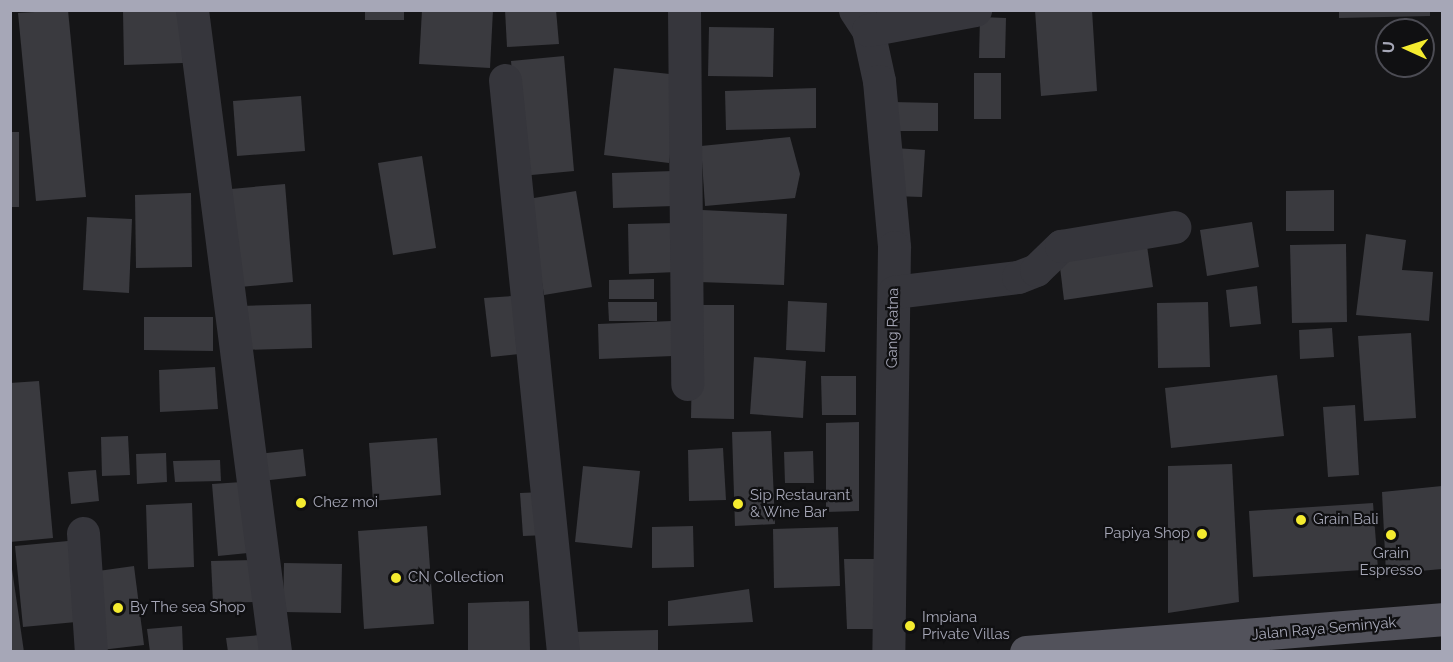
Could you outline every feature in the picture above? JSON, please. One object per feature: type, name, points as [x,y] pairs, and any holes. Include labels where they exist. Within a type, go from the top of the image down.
[{"type":"main road","name":"Jalan Raya Seminyak","points":[[1026,651],[1153,648],[1443,619]]},
{"type":"street","points":[[192,10],[275,651]]},
{"type":"street","points":[[684,10],[687,384]]},
{"type":"street","points":[[861,20],[975,10]]},
{"type":"street","name":"Gang Ratna","points":[[861,20],[879,81],[894,292],[888,651]]},
{"type":"street","points":[[505,80],[564,651]]},
{"type":"street","points":[[894,292],[1018,277],[1036,270],[1061,246],[1174,227]]},
{"type":"street","points":[[82,533],[91,651]]},
{"type":"building","points":[[68,10],[86,197],[36,201],[18,13]]},
{"type":"building","points":[[181,10],[183,63],[124,65],[123,11]]},
{"type":"building","points":[[365,10],[404,10],[404,20],[365,20]]},
{"type":"building","points":[[422,10],[493,10],[490,68],[419,64]]},
{"type":"building","points":[[505,10],[556,10],[559,44],[507,47]]},
{"type":"building","points":[[1035,10],[1092,10],[1097,91],[1041,96]]},
{"type":"building","points":[[1339,10],[1430,10],[1430,16],[1339,18]]},
{"type":"building","points":[[980,17],[1006,18],[1005,58],[979,58]]},
{"type":"building","points":[[709,27],[774,28],[773,77],[708,76]]},
{"type":"building","points":[[564,56],[574,171],[521,176],[511,61]]},
{"type":"building","points":[[614,68],[679,75],[669,163],[604,155]]},
{"type":"building","points":[[974,73],[1001,73],[1001,119],[974,119]]},
{"type":"building","points":[[816,88],[816,128],[726,130],[725,91]]},
{"type":"building","points":[[301,96],[305,151],[237,156],[233,101]]},
{"type":"building","points":[[892,102],[938,103],[938,131],[892,131]]},
{"type":"building","points":[[10,132],[19,132],[19,207],[10,207]]},
{"type":"building","points":[[790,137],[800,174],[795,198],[705,206],[701,146]]},
{"type":"building","points":[[894,148],[925,150],[922,197],[892,196]]},
{"type":"building","points":[[422,156],[436,248],[393,255],[378,163]]},
{"type":"building","points":[[673,171],[674,206],[613,208],[612,173]]},
{"type":"building","points":[[285,184],[293,282],[240,287],[231,189]]},
{"type":"building","points":[[1334,190],[1334,231],[1286,231],[1286,191]]},
{"type":"building","points":[[576,191],[592,287],[544,295],[528,199]]},
{"type":"building","points":[[191,193],[192,267],[136,268],[135,195]]},
{"type":"building","points":[[702,210],[787,214],[784,285],[699,282]]},
{"type":"building","points":[[87,217],[132,219],[129,293],[83,290]]},
{"type":"building","points":[[1252,222],[1259,267],[1207,276],[1200,230]]},
{"type":"building","points":[[676,223],[677,272],[629,274],[628,224]]},
{"type":"building","points":[[1366,234],[1406,240],[1402,270],[1433,272],[1429,321],[1356,315]]},
{"type":"building","points":[[1146,239],[1153,287],[1064,300],[1058,251]]},
{"type":"building","points":[[1346,244],[1347,322],[1292,323],[1290,245]]},
{"type":"building","points":[[654,279],[654,299],[609,299],[609,280]]},
{"type":"building","points":[[1257,286],[1261,324],[1230,327],[1226,290]]},
{"type":"building","points":[[513,296],[519,354],[491,357],[484,298]]},
{"type":"building","points":[[788,301],[827,303],[825,352],[786,350]]},
{"type":"building","points":[[608,302],[657,302],[657,321],[609,321]]},
{"type":"building","points":[[1208,302],[1210,367],[1158,368],[1157,303]]},
{"type":"building","points":[[311,304],[312,348],[241,350],[240,306]]},
{"type":"building","points":[[693,305],[734,305],[734,419],[691,418]]},
{"type":"building","points":[[144,317],[213,317],[213,351],[144,350]]},
{"type":"building","points":[[672,321],[673,356],[599,359],[598,324]]},
{"type":"building","points":[[1332,328],[1334,357],[1300,359],[1299,330]]},
{"type":"building","points":[[1411,333],[1416,418],[1364,421],[1358,336]]},
{"type":"building","points":[[754,357],[806,361],[803,418],[750,414]]},
{"type":"building","points":[[215,367],[218,409],[160,412],[159,370]]},
{"type":"building","points":[[1277,375],[1284,436],[1171,448],[1165,388]]},
{"type":"building","points":[[821,376],[856,376],[856,415],[822,415]]},
{"type":"building","points":[[39,381],[53,538],[10,542],[10,383]]},
{"type":"building","points":[[1355,405],[1359,475],[1328,477],[1323,407]]},
{"type":"building","points":[[859,422],[859,511],[826,512],[826,423]]},
{"type":"building","points":[[771,431],[775,524],[735,526],[732,432]]},
{"type":"building","points":[[128,436],[130,475],[102,476],[101,437]]},
{"type":"building","points":[[437,438],[441,495],[373,501],[369,443]]},
{"type":"building","points":[[723,448],[726,500],[689,501],[688,450]]},
{"type":"building","points":[[303,449],[306,476],[261,481],[258,454]]},
{"type":"building","points":[[813,451],[814,483],[785,483],[784,452]]},
{"type":"building","points":[[166,453],[167,482],[137,484],[136,454]]},
{"type":"building","points":[[220,460],[221,481],[175,482],[173,461]]},
{"type":"building","name":"Papiya Shop","points":[[1232,464],[1239,602],[1168,613],[1168,466]]},
{"type":"building","points":[[583,466],[640,471],[632,548],[575,542]]},
{"type":"building","points":[[96,470],[99,501],[71,504],[68,472]]},
{"type":"building","points":[[242,482],[248,553],[218,556],[212,484]]},
{"type":"building","points":[[1442,486],[1442,569],[1386,574],[1382,492]]},
{"type":"building","points":[[544,492],[547,535],[523,536],[520,493]]},
{"type":"building","points":[[192,503],[194,567],[148,569],[146,505]]},
{"type":"building","points":[[1373,503],[1378,569],[1253,577],[1249,511]]},
{"type":"building","name":"CN Collection","points":[[427,526],[434,624],[364,629],[358,531]]},
{"type":"building","points":[[693,526],[694,567],[652,568],[652,527]]},
{"type":"building","points":[[838,527],[840,586],[774,588],[773,529]]},
{"type":"building","points":[[68,541],[76,622],[23,627],[15,546]]},
{"type":"building","points":[[844,559],[875,559],[877,629],[847,629]]},
{"type":"building","points":[[253,560],[255,602],[213,603],[211,561]]},
{"type":"building","points":[[284,563],[342,564],[341,613],[283,612]]},
{"type":"building","name":"By The sea Shop","points":[[134,566],[144,645],[101,650],[91,572]]},
{"type":"building","points":[[12,569],[24,652],[10,652]]},
{"type":"building","points":[[749,589],[753,622],[668,626],[668,601]]},
{"type":"building","points":[[529,601],[530,651],[468,650],[468,603]]},
{"type":"building","points":[[182,626],[183,652],[150,652],[147,629]]},
{"type":"building","points":[[658,630],[658,652],[572,652],[571,632]]},
{"type":"building","points":[[261,635],[263,652],[228,652],[226,638]]},
{"type":"place","name":"Chez moi","points":[[301,503]]},
{"type":"place","name":"Sip Restaurant & Wine Bar","points":[[738,504]]},
{"type":"place","name":"Grain Bali","points":[[1301,520]]},
{"type":"place","name":"Papiya Shop","points":[[1202,534]]},
{"type":"place","name":"Grain Espresso","points":[[1391,535]]},
{"type":"place","name":"CN Collection","points":[[396,578]]},
{"type":"place","name":"By The sea Shop","points":[[118,608]]},
{"type":"place","name":"Impiana Private Villas","points":[[910,626]]}]
